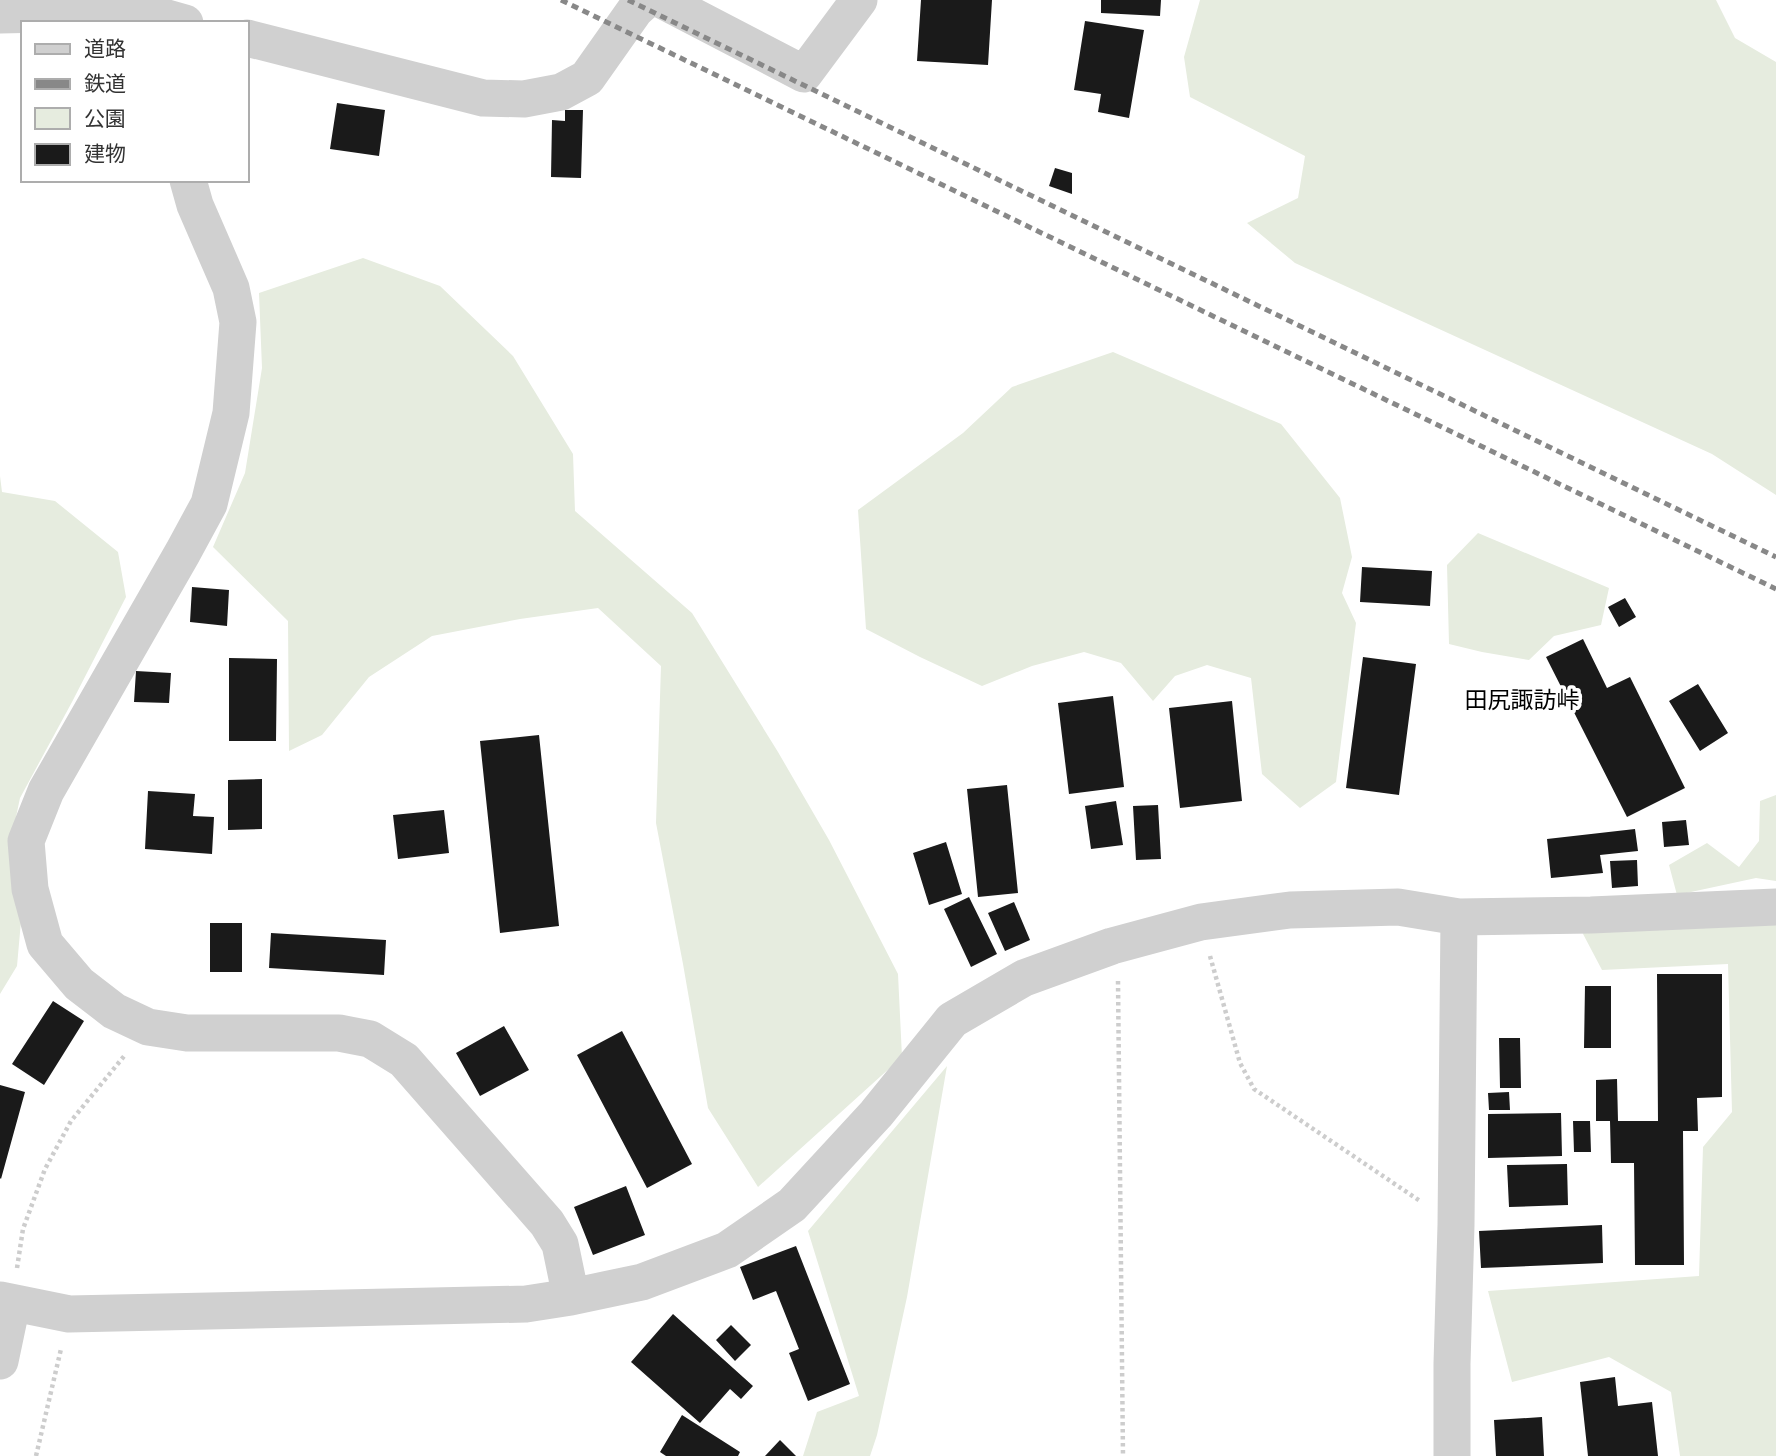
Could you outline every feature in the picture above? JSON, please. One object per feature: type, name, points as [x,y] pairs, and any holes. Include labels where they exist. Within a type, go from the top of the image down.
[{"type":"street","points":[[248,38],[483,98],[524,99],[561,92],[587,78],[635,10],[646,0]]},
{"type":"street","points":[[662,0],[804,74],[859,0]]},
{"type":"street","points":[[0,15],[167,15]]},
{"type":"street","points":[[189,182],[195,205],[231,288],[237,322],[231,413],[209,504],[46,791],[26,841],[30,889],[45,944],[79,985],[114,1011],[148,1027],[187,1033],[338,1033],[370,1039],[404,1060],[547,1223],[560,1244],[571,1297]]},
{"type":"street","points":[[0,1361],[6,1302],[69,1314],[526,1304],[642,1282],[727,1250],[792,1205],[876,1114],[952,1020],[1024,978],[1112,946],[1201,922],[1290,909],[1398,907],[1459,917],[1591,915],[1776,906]]},
{"type":"street","points":[[1452,1456],[1459,917]]},
{"type":"path","points":[[1201,922],[1240,1063],[1254,1089],[1456,1225]]},
{"type":"path","points":[[1112,946],[1119,989],[1123,1456]]},
{"type":"path","points":[[6,1302],[23,1229],[45,1169],[71,1121],[148,1027]]},
{"type":"path","points":[[36,1456],[69,1314]]},
{"type":"green space","points":[[1200,0],[1716,0],[1735,38],[1776,62],[1776,495],[1712,454],[1295,263],[1247,223],[1298,198],[1305,156],[1190,97],[1184,57]]},
{"type":"green space","points":[[363,258],[440,286],[513,356],[573,454],[575,511],[692,613],[829,840],[898,974],[902,1057],[758,1187],[708,1108],[656,823],[661,666],[598,608],[520,619],[432,636],[369,677],[322,735],[289,751],[288,621],[213,547],[245,473],[262,368],[259,293]]},
{"type":"green space","points":[[1113,352],[1281,424],[1340,498],[1352,557],[1342,593],[1356,623],[1336,782],[1300,808],[1262,774],[1251,678],[1207,665],[1175,676],[1153,701],[1121,663],[1084,652],[1032,666],[982,686],[866,629],[858,510],[963,433],[1012,387]]},
{"type":"green space","points":[[0,476],[2,492],[55,501],[118,552],[126,597],[20,798],[12,836],[22,910],[17,966],[0,994]]},
{"type":"green space","points":[[1478,533],[1609,588],[1601,625],[1554,636],[1529,660],[1449,644],[1447,565]]},
{"type":"green space","points":[[1776,795],[1776,881],[1756,878],[1677,895],[1669,865],[1707,843],[1739,867],[1759,841],[1760,801]]},
{"type":"green space","points":[[1776,921],[1776,1456],[1680,1456],[1671,1392],[1609,1357],[1512,1382],[1488,1291],[1699,1276],[1703,1147],[1732,1112],[1728,964],[1602,970],[1582,932]]},
{"type":"green space","points":[[947,1066],[907,1297],[870,1456],[803,1456],[817,1412],[859,1396],[808,1231]]},
{"type":"building","points":[[921,0],[992,0],[988,65],[917,61]]},
{"type":"building","points":[[1101,0],[1161,0],[1160,16],[1101,13]]},
{"type":"building","points":[[1085,21],[1144,30],[1129,118],[1098,112],[1101,94],[1074,90]]},
{"type":"building","points":[[337,103],[385,110],[379,156],[330,149]]},
{"type":"building","points":[[565,110],[583,110],[581,178],[551,177],[552,120],[565,121]]},
{"type":"building","points":[[1055,168],[1072,173],[1072,194],[1049,186]]},
{"type":"building","points":[[1362,567],[1432,571],[1430,606],[1360,602]]},
{"type":"building","points":[[192,587],[229,590],[227,626],[190,622]]},
{"type":"building","points":[[1625,598],[1636,617],[1619,627],[1608,607]]},
{"type":"building","points":[[1583,639],[1607,688],[1630,677],[1685,788],[1627,817],[1546,657]]},
{"type":"building","points":[[1363,657],[1416,664],[1399,795],[1346,788]]},
{"type":"building","points":[[229,658],[277,659],[276,741],[229,741]]},
{"type":"building","points":[[136,671],[171,673],[169,703],[134,702]]},
{"type":"building","points":[[1698,684],[1728,733],[1700,751],[1669,701]]},
{"type":"building","points":[[1113,696],[1124,787],[1069,794],[1058,703]]},
{"type":"building","points":[[1232,701],[1242,801],[1180,808],[1169,708]]},
{"type":"building","points":[[539,735],[559,926],[500,933],[480,741]]},
{"type":"building","points":[[262,779],[262,829],[228,830],[228,780]]},
{"type":"building","points":[[1007,785],[1018,893],[978,897],[967,789]]},
{"type":"building","points":[[148,791],[195,794],[193,816],[214,817],[212,854],[145,849]]},
{"type":"building","points":[[1116,801],[1123,845],[1091,849],[1085,806]]},
{"type":"building","points":[[1158,805],[1161,859],[1136,860],[1133,806]]},
{"type":"building","points":[[444,810],[449,853],[398,859],[393,815]]},
{"type":"building","points":[[1686,820],[1689,845],[1664,847],[1662,822]]},
{"type":"building","points":[[1635,829],[1638,851],[1600,855],[1603,873],[1551,878],[1547,839]]},
{"type":"building","points":[[946,842],[962,894],[929,905],[913,853]]},
{"type":"building","points":[[1637,860],[1638,886],[1612,888],[1610,861]]},
{"type":"building","points":[[969,897],[997,954],[971,967],[944,909]]},
{"type":"building","points":[[1014,902],[1030,940],[1005,951],[988,913]]},
{"type":"building","points":[[210,923],[242,923],[242,972],[210,972]]},
{"type":"building","points":[[271,933],[386,940],[384,975],[269,968]]},
{"type":"building","points":[[1657,974],[1722,974],[1722,1097],[1697,1098],[1698,1131],[1683,1131],[1684,1265],[1635,1265],[1634,1163],[1611,1163],[1610,1121],[1596,1121],[1596,1080],[1617,1079],[1618,1121],[1658,1121]]},
{"type":"building","points":[[1585,986],[1611,986],[1611,1048],[1584,1048]]},
{"type":"building","points":[[53,1001],[84,1021],[44,1085],[12,1064]]},
{"type":"building","points":[[504,1026],[529,1070],[480,1096],[456,1053]]},
{"type":"building","points":[[622,1031],[692,1164],[647,1188],[577,1055]]},
{"type":"building","points":[[1499,1038],[1520,1038],[1521,1088],[1500,1088]]},
{"type":"building","points":[[0,1085],[25,1092],[1,1179],[0,1178]]},
{"type":"building","points":[[1509,1092],[1510,1110],[1489,1110],[1488,1093]]},
{"type":"building","points":[[1561,1113],[1562,1156],[1488,1158],[1488,1114]]},
{"type":"building","points":[[1573,1121],[1590,1121],[1591,1152],[1574,1152]]},
{"type":"building","points":[[1567,1164],[1568,1205],[1509,1207],[1507,1165]]},
{"type":"building","points":[[626,1186],[645,1235],[593,1255],[574,1207]]},
{"type":"building","points":[[1602,1225],[1603,1263],[1481,1268],[1479,1231]]},
{"type":"building","points":[[796,1246],[850,1384],[808,1401],[789,1353],[799,1349],[776,1291],[753,1300],[740,1267]]},
{"type":"building","points":[[673,1314],[753,1386],[741,1399],[730,1389],[700,1423],[631,1362]]},
{"type":"building","points":[[731,1325],[751,1345],[735,1361],[716,1340]]},
{"type":"building","points":[[1615,1377],[1618,1406],[1652,1402],[1658,1456],[1588,1456],[1580,1382]]},
{"type":"building","points":[[682,1415],[740,1452],[738,1456],[666,1456],[660,1452]]},
{"type":"building","points":[[1542,1417],[1544,1456],[1496,1456],[1494,1420]]},
{"type":"building","points":[[780,1440],[796,1456],[765,1456]]},
{"type":"railway","points":[[561,0],[1776,589]]},
{"type":"railway","points":[[628,0],[1776,557]]},
{"type":"district","name":"田尻諏訪峠","points":[[1522,700]]}]
